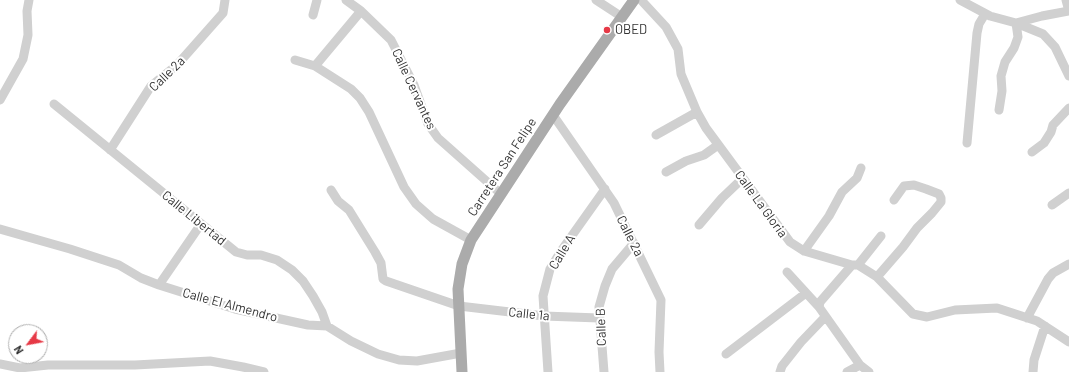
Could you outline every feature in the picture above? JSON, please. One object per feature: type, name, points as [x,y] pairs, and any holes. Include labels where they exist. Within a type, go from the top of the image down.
[{"type":"main road","name":"Carretera San Felipe","points":[[462,372],[458,290],[462,264],[471,240],[553,115],[634,0]]},
{"type":"street","points":[[0,100],[23,59],[28,35],[27,11],[29,0]]},
{"type":"street","name":"Calle 2a","points":[[110,150],[151,86],[177,65],[223,13],[224,0]]},
{"type":"street","points":[[313,14],[317,0]]},
{"type":"street","name":"Calle Cervantes","points":[[346,0],[391,40],[414,85],[428,124],[438,138],[501,194]]},
{"type":"street","points":[[596,0],[622,17]]},
{"type":"street","name":"Calle La Gloria","points":[[641,0],[666,27],[678,48],[682,74],[697,112],[706,128],[790,242],[804,251],[855,265],[877,277],[913,314],[927,317],[955,310],[997,308],[1037,321],[1069,342]]},
{"type":"street","points":[[960,0],[985,14],[1016,23],[1043,34],[1055,47],[1069,76]]},
{"type":"street","points":[[1016,23],[1069,11],[1066,0]]},
{"type":"street","points":[[315,66],[360,11]]},
{"type":"street","points":[[967,143],[977,33],[979,24],[985,14]]},
{"type":"street","points":[[999,110],[1002,91],[1001,76],[1005,62],[1014,48],[1018,37],[1016,23]]},
{"type":"street","points":[[295,60],[315,66],[351,89],[360,98],[369,112],[404,188],[416,204],[433,219],[471,240]]},
{"type":"street","name":"Calle Libertad","points":[[54,104],[236,252],[247,255],[261,255],[277,260],[292,270],[303,281],[313,296],[322,312],[327,326]]},
{"type":"street","points":[[1032,152],[1044,143],[1053,125],[1069,108]]},
{"type":"street","points":[[656,135],[697,112]]},
{"type":"street","name":"Calle 2a","points":[[553,115],[614,203],[661,300],[660,372]]},
{"type":"street","points":[[666,172],[686,161],[704,155],[718,145]]},
{"type":"street","points":[[804,251],[829,216],[842,192],[857,178],[861,168]]},
{"type":"street","points":[[699,225],[722,198],[743,178]]},
{"type":"street","points":[[877,277],[917,228],[932,213],[942,198],[939,194],[914,185],[904,186],[894,200]]},
{"type":"street","name":"Calle A","points":[[548,372],[543,296],[550,269],[561,250],[604,189]]},
{"type":"street","name":"Calle 1a","points":[[331,190],[338,202],[350,210],[375,252],[381,263],[383,279],[410,290],[459,306],[544,316],[600,318]]},
{"type":"street","points":[[1052,205],[1069,193]]},
{"type":"street","points":[[159,285],[201,224]]},
{"type":"street","name":"Calle El Almendro","points":[[0,229],[119,265],[141,278],[159,285],[235,309],[308,325],[327,326],[350,341],[378,354],[399,360],[417,361],[461,353]]},
{"type":"street","points":[[819,307],[820,302],[881,236]]},
{"type":"street","name":"Calle B","points":[[604,372],[599,307],[612,269],[634,243]]},
{"type":"street","points":[[1027,318],[1048,279],[1062,267],[1069,264]]},
{"type":"street","points":[[788,272],[819,307],[860,365],[869,372]]},
{"type":"street","points":[[726,354],[806,293]]},
{"type":"street","points":[[780,372],[782,366],[801,342],[825,317]]},
{"type":"street","points":[[1033,372],[1034,360],[1045,326]]},
{"type":"street","points":[[0,364],[20,368],[48,365],[135,365],[210,361],[264,372]]},
{"type":"street","points":[[848,372],[860,365]]},
{"type":"place","name":"OBED","points":[[607,30]]}]
